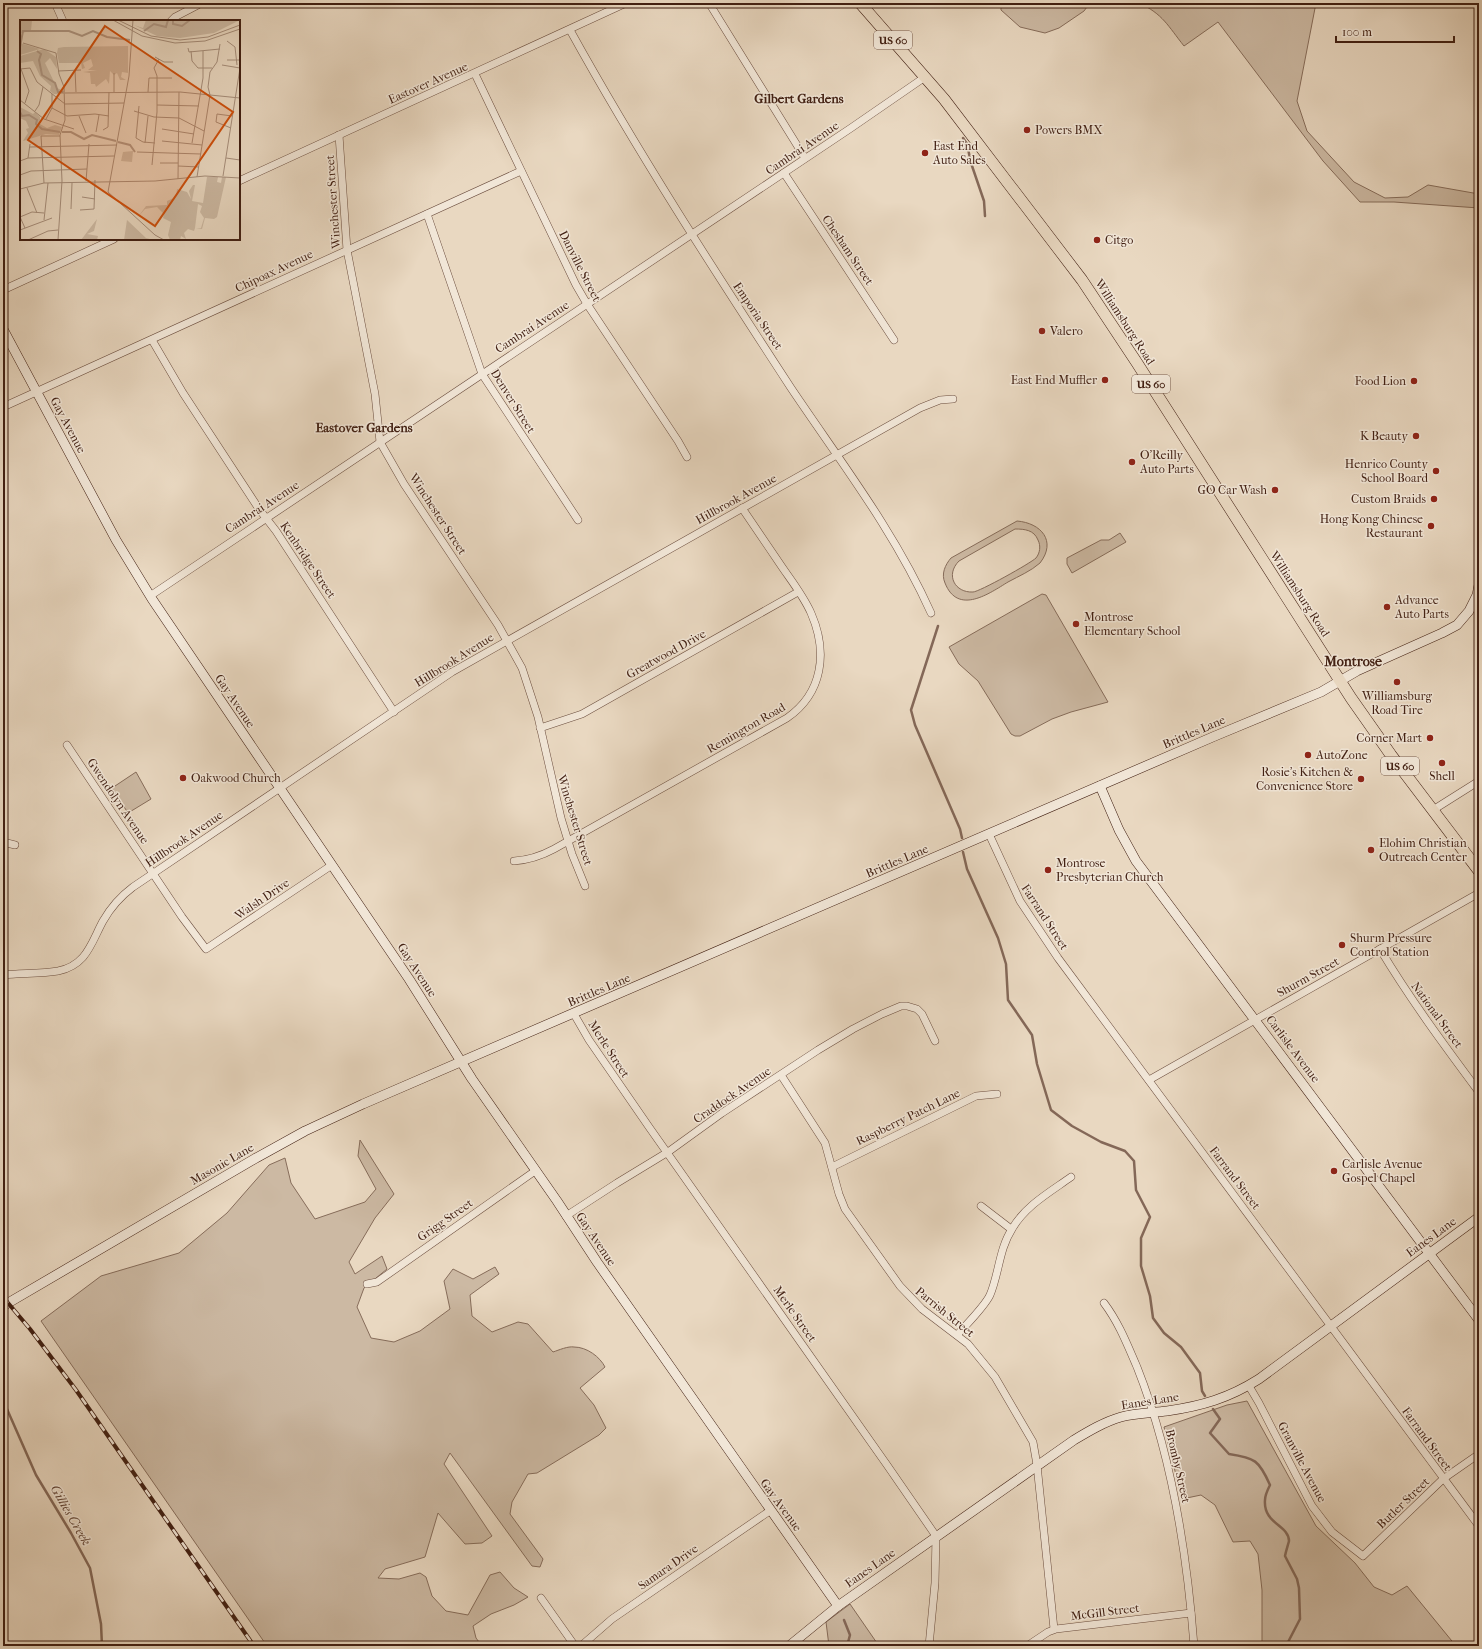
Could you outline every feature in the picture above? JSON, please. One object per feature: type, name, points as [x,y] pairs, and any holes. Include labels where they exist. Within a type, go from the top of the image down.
[{"type":"main road","name":"Williamsburg Road","points":[[860,3],[944,99],[1056,245],[1102,310],[1340,682],[1379,738],[1479,871]]},
{"type":"street","points":[[55,3],[63,20]]},
{"type":"street","points":[[172,20],[198,5],[197,3]]},
{"type":"street","name":"Eastover Avenue","points":[[240,181],[475,74],[626,3]]},
{"type":"street","points":[[709,3],[805,158]]},
{"type":"street","name":"Emporia Street","points":[[570,30],[691,235],[895,545],[931,613]]},
{"type":"street","name":"Danville Street","points":[[475,74],[576,285],[687,457]]},
{"type":"street","name":"Cambrai Avenue","points":[[150,596],[926,77]]},
{"type":"street","name":"Winchester Street","points":[[339,135],[347,250],[375,394],[380,442],[404,484],[507,640],[524,673],[540,728],[561,818],[568,842],[585,886]]},
{"type":"street","name":"Chipoax Avenue","points":[[3,407],[521,171]]},
{"type":"street","name":"Chesham Street","points":[[784,173],[894,340]]},
{"type":"street","name":"Denver Street","points":[[427,214],[482,374],[578,520]]},
{"type":"street","points":[[3,290],[112,240]]},
{"type":"street","name":"Gay Avenue","points":[[3,329],[116,540],[150,596],[409,979],[472,1079],[615,1288],[838,1606]]},
{"type":"street","name":"Kenbridge Street","points":[[152,340],[183,394],[394,712]]},
{"type":"street","name":"Hillbrook Avenue","points":[[3,975],[58,971],[79,961],[93,944],[103,922],[116,902],[134,887],[452,672],[920,408],[940,400],[953,399]]},
{"type":"street","name":"Remington Road","points":[[514,861],[525,861],[539,857],[568,842],[787,718],[798,711],[807,700],[814,689],[818,678],[820,655],[817,630],[811,613],[742,508]]},
{"type":"street","name":"Brittles Lane","points":[[462,1062],[1321,692],[1357,671],[1442,633],[1456,625],[1469,612],[1477,595],[1479,585]]},
{"type":"street","name":"Greatwood Drive","points":[[540,728],[582,714],[798,592]]},
{"type":"street","name":"Gwendolyn Avenue","points":[[67,745],[186,923],[205,948]]},
{"type":"street","points":[[1433,810],[1479,781]]},
{"type":"street","name":"Carlisle Avenue","points":[[1100,786],[1119,830],[1136,861],[1479,1320]]},
{"type":"street","name":"Farrand Street","points":[[989,834],[1011,884],[1027,913],[1058,958],[1443,1480],[1479,1526]]},
{"type":"street","points":[[3,845],[7,843],[15,845]]},
{"type":"street","name":"Walsh Drive","points":[[205,948],[212,947],[332,865]]},
{"type":"street","name":"Shurm Street","points":[[1149,1080],[1479,893]]},
{"type":"street","name":"National Street","points":[[1380,949],[1421,1015],[1479,1092]]},
{"type":"street","name":"Craddock Avenue","points":[[566,1216],[668,1152],[722,1113],[834,1040],[876,1017],[901,1006],[915,1008],[922,1014],[935,1040]]},
{"type":"street","name":"Merle Street","points":[[574,1014],[588,1040],[936,1536]]},
{"type":"street","name":"Masonic Lane","points":[[3,1306],[256,1158],[305,1131],[363,1104],[462,1062]]},
{"type":"street","name":"Parrish Street","points":[[781,1075],[825,1143],[839,1194],[845,1209],[900,1286],[922,1309],[968,1344],[995,1378],[1033,1442],[1037,1465],[1054,1629]]},
{"type":"street","name":"Raspberry Patch Lane","points":[[832,1167],[976,1096],[997,1094]]},
{"type":"street","name":"Grigg Street","points":[[367,1284],[377,1282],[536,1171]]},
{"type":"street","points":[[957,1335],[989,1297],[994,1284],[1001,1253],[1011,1229],[1024,1213],[1071,1177]]},
{"type":"street","points":[[980,1206],[1011,1229]]},
{"type":"street","name":"Eanes Lane","points":[[790,1646],[838,1606],[1074,1440],[1109,1421],[1139,1413],[1205,1404],[1229,1396],[1249,1386],[1479,1217]]},
{"type":"street","name":"Bromby Street","points":[[1104,1303],[1123,1332],[1154,1412],[1175,1499],[1191,1613],[1194,1646]]},
{"type":"street","name":"Granville Avenue","points":[[1249,1386],[1312,1506],[1332,1532],[1363,1556]]},
{"type":"street","name":"Butler Street","points":[[1363,1556],[1443,1480],[1479,1454]]},
{"type":"street","name":"Samara Drive","points":[[581,1646],[612,1619],[770,1510]]},
{"type":"street","points":[[929,1646],[935,1583],[936,1536]]},
{"type":"street","points":[[541,1598],[575,1646]]},
{"type":"street","name":"McGill Street","points":[[1027,1646],[1054,1629],[1094,1623],[1191,1613]]},
{"type":"shaded area","points":[[1001,3],[1090,3],[1084,11],[1059,28],[1045,33],[1020,27],[1001,10]]},
{"type":"shaded area","points":[[1139,3],[1316,3],[1297,101],[1307,131],[1354,182],[1385,198],[1408,197],[1428,185],[1479,194],[1479,208],[1394,202],[1360,202],[1323,161],[1218,22],[1184,46],[1160,16]]},
{"type":"shaded area","points":[[1017,521],[1026,522],[1039,529],[1044,534],[1047,541],[1045,555],[1040,563],[1029,571],[984,596],[975,599],[966,600],[958,598],[951,593],[945,583],[943,576],[944,570],[951,558]],"holes":[[[1015,529],[1026,530],[1034,534],[1040,547],[1036,558],[1005,577],[977,591],[967,592],[961,590],[954,582],[953,577],[955,566],[959,561]]]},
{"type":"shaded area","points":[[1120,533],[1126,542],[1072,573],[1067,564],[1067,558],[1101,540],[1109,540]]},
{"type":"shaded area","points":[[1042,594],[1046,595],[1108,702],[1071,712],[1052,719],[1020,736],[1015,736],[1011,734],[978,681],[959,664],[949,647]]},
{"type":"shaded area","points":[[136,772],[151,799],[128,813],[112,788]]},
{"type":"shaded area","points":[[360,1140],[394,1194],[375,1218],[349,1262],[355,1274],[382,1256],[387,1269],[364,1288],[357,1307],[371,1338],[394,1342],[420,1331],[450,1309],[444,1281],[453,1269],[473,1279],[495,1267],[499,1274],[470,1295],[472,1316],[492,1332],[518,1322],[528,1324],[553,1352],[569,1347],[579,1347],[596,1356],[605,1367],[580,1388],[594,1405],[606,1428],[599,1435],[537,1473],[528,1474],[512,1502],[510,1514],[543,1559],[540,1567],[532,1566],[450,1453],[444,1464],[492,1536],[482,1543],[465,1544],[438,1513],[425,1557],[385,1569],[378,1578],[399,1579],[420,1573],[426,1577],[432,1596],[446,1611],[468,1615],[490,1575],[500,1572],[514,1588],[528,1597],[514,1605],[491,1614],[473,1626],[476,1638],[482,1646],[267,1646],[41,1321],[101,1276],[179,1253],[227,1213],[269,1165],[285,1158],[291,1183],[315,1219],[365,1202],[376,1189],[358,1156]]},
{"type":"shaded area","points":[[1247,1401],[1316,1526],[1355,1563],[1374,1587],[1392,1595],[1407,1586],[1456,1646],[1242,1646],[1262,1642],[1262,1590],[1258,1554],[1250,1541],[1233,1542],[1215,1505],[1201,1495],[1182,1499],[1164,1427],[1227,1405]]},
{"type":"shaded area","points":[[850,1604],[879,1646],[829,1646],[826,1622]]},
{"type":"waterway","points":[[963,138],[967,144],[971,163],[984,201],[985,216]]},
{"type":"waterway","points":[[938,626],[911,710],[915,725],[960,829],[962,838]]},
{"type":"waterway","points":[[963,852],[967,869],[998,938],[1006,964],[1008,1000],[1032,1035],[1037,1064],[1051,1110],[1072,1126],[1101,1142],[1125,1151],[1134,1161],[1136,1190],[1150,1217],[1141,1238],[1141,1266],[1150,1296],[1153,1318],[1164,1333],[1181,1347],[1200,1373],[1202,1391],[1205,1396]]},
{"type":"waterway","name":"Gillies Creek","points":[[3,1400],[36,1475],[90,1568],[101,1624],[102,1646]]},
{"type":"waterway","points":[[1213,1409],[1220,1419],[1210,1433],[1229,1454],[1250,1459],[1259,1465],[1263,1470],[1270,1485],[1265,1498],[1265,1508],[1272,1519],[1285,1531],[1288,1536],[1289,1541],[1285,1556],[1297,1579],[1299,1588],[1300,1619],[1286,1646]]},
{"type":"waterway","points":[[844,1620],[850,1635],[847,1646]]},
{"type":"railway","points":[[3,1297],[30,1329],[76,1390],[254,1646]]},
{"type":"place","name":"Powers BMX","points":[[1027,130]]},
{"type":"place","name":"East End Auto Sales","points":[[925,153]]},
{"type":"place","name":"Citgo","points":[[1097,240]]},
{"type":"place","name":"Valero","points":[[1042,331]]},
{"type":"place","name":"East End Muffler","points":[[1105,380]]},
{"type":"place","name":"Food Lion","points":[[1414,381]]},
{"type":"place","name":"K Beauty","points":[[1416,436]]},
{"type":"place","name":"O'Reilly Auto Parts","points":[[1132,462]]},
{"type":"place","name":"Henrico County School Board","points":[[1436,471]]},
{"type":"place","name":"GO Car Wash","points":[[1275,490]]},
{"type":"place","name":"Custom Braids","points":[[1434,499]]},
{"type":"place","name":"Hong Kong Chinese Restaurant","points":[[1431,526]]},
{"type":"place","name":"Advance Auto Parts","points":[[1387,607]]},
{"type":"place","name":"Montrose Elementary School","points":[[1076,624]]},
{"type":"place","name":"Williamsburg Road Tire","points":[[1397,682]]},
{"type":"place","name":"Corner Mart","points":[[1430,738]]},
{"type":"place","name":"AutoZone","points":[[1308,755]]},
{"type":"place","name":"Shell","points":[[1442,763]]},
{"type":"place","name":"Oakwood Church","points":[[183,778]]},
{"type":"place","name":"Rosie's Kitchen & Convenience Store","points":[[1361,779]]},
{"type":"place","name":"Elohim Christian Outreach Center","points":[[1371,850]]},
{"type":"place","name":"Montrose Presbyterian Church","points":[[1048,870]]},
{"type":"place","name":"Shurm Pressure Control Station","points":[[1342,945]]},
{"type":"place","name":"Carlisle Avenue Gospel Chapel","points":[[1334,1171]]},
{"type":"district","name":"Gilbert Gardens","points":[[799,98]]},
{"type":"district","name":"Eastover Gardens","points":[[364,427]]},
{"type":"district","name":"Montrose","points":[[1353,661]]}]
